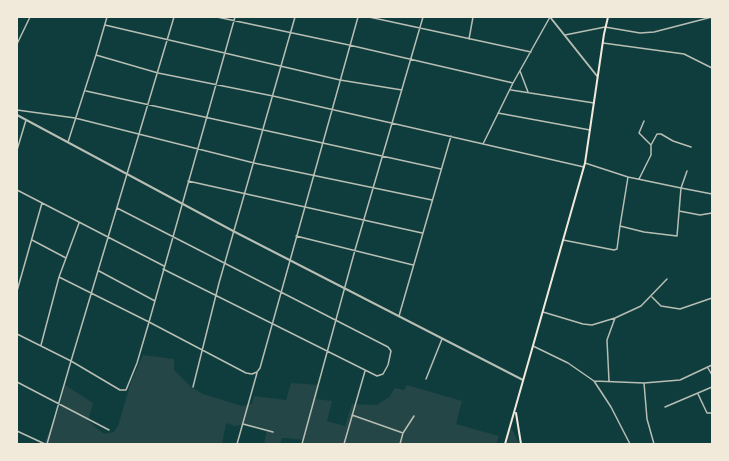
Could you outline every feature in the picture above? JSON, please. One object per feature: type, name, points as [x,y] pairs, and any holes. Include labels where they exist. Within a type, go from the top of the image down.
[{"type":"main road","points":[[505,444],[516,410],[523,380],[585,164],[597,76],[608,17]]},
{"type":"main road","points":[[516,410],[521,444]]},
{"type":"street","points":[[17,44],[29,17]]},
{"type":"street","points":[[68,142],[75,118],[86,91],[107,17]]},
{"type":"street","points":[[17,431],[46,444],[60,404],[91,293],[140,135],[174,17]]},
{"type":"street","points":[[217,17],[349,45],[513,83]]},
{"type":"street","points":[[17,334],[71,361],[120,390],[126,390],[137,363],[149,322],[181,204],[217,86],[235,17]]},
{"type":"street","points":[[193,386],[216,295],[296,17]]},
{"type":"street","points":[[237,444],[358,17]]},
{"type":"street","points":[[369,17],[530,52]]},
{"type":"street","points":[[307,444],[302,443],[344,288],[423,17]]},
{"type":"street","points":[[469,39],[473,17]]},
{"type":"street","points":[[483,144],[513,83],[550,17],[597,76]]},
{"type":"street","points":[[565,35],[605,27],[646,33],[662,31],[703,18],[712,17]]},
{"type":"street","points":[[105,25],[340,80],[402,90]]},
{"type":"street","points":[[603,43],[684,54],[712,68]]},
{"type":"street","points":[[96,55],[158,73],[273,96],[584,167]]},
{"type":"street","points":[[520,71],[528,93]]},
{"type":"street","points":[[510,90],[594,104]]},
{"type":"street","points":[[86,91],[441,169]]},
{"type":"street","points":[[17,110],[75,118],[197,150],[313,174],[372,189],[432,200]]},
{"type":"street","points":[[498,113],[590,130]]},
{"type":"street","points":[[17,115],[181,204],[523,380]]},
{"type":"street","points":[[17,150],[26,120]]},
{"type":"street","points":[[644,121],[639,133],[651,145]]},
{"type":"street","points":[[639,179],[651,155],[651,145],[656,136],[661,134],[673,141],[691,147]]},
{"type":"street","points":[[399,316],[450,136]]},
{"type":"street","points":[[585,164],[628,177],[712,194]]},
{"type":"street","points":[[620,226],[677,236],[681,188],[687,170]]},
{"type":"street","points":[[563,240],[614,250],[616,249],[628,177]]},
{"type":"street","points":[[188,181],[305,205],[422,233]]},
{"type":"street","points":[[17,190],[164,268],[365,371],[377,376],[383,374],[388,365],[391,351],[388,347],[117,208]]},
{"type":"street","points":[[17,291],[42,202]]},
{"type":"street","points":[[679,211],[700,215],[712,213]]},
{"type":"street","points":[[40,345],[59,277],[79,223]]},
{"type":"street","points":[[296,236],[413,265]]},
{"type":"street","points":[[32,240],[66,258]]},
{"type":"street","points":[[99,271],[155,301]]},
{"type":"street","points":[[59,277],[246,373],[252,374],[257,372]]},
{"type":"street","points":[[543,312],[583,324],[592,325],[614,318],[641,306],[652,297],[667,279]]},
{"type":"street","points":[[652,297],[661,306],[680,309],[712,298]]},
{"type":"street","points":[[609,381],[607,340],[614,318]]},
{"type":"street","points":[[426,379],[442,338]]},
{"type":"street","points":[[533,346],[568,363],[594,382],[611,407],[630,444]]},
{"type":"street","points":[[594,382],[609,381],[644,383],[680,380],[712,365]]},
{"type":"street","points":[[708,367],[712,375]]},
{"type":"street","points":[[344,444],[365,371]]},
{"type":"street","points":[[17,382],[109,430]]},
{"type":"street","points":[[644,383],[647,419],[654,444]]},
{"type":"street","points":[[665,407],[712,387]]},
{"type":"street","points":[[698,394],[707,414],[712,414]]},
{"type":"street","points":[[352,415],[403,433]]},
{"type":"street","points":[[400,444],[403,433],[414,416]]},
{"type":"street","points":[[243,424],[274,432]]},
{"type":"shaded area","points":[[143,355],[174,359],[174,370],[191,387],[203,394],[242,406],[252,404],[254,396],[286,400],[291,383],[319,385],[316,399],[332,401],[327,421],[345,426],[352,404],[377,405],[389,397],[395,388],[404,390],[407,385],[462,401],[456,424],[499,436],[496,444],[303,444],[304,440],[282,438],[280,444],[264,444],[267,430],[241,425],[235,426],[226,423],[222,444],[44,444],[60,406],[65,385],[93,403],[88,421],[104,434],[114,432],[118,426],[131,382]]},
{"type":"shaded area","points":[[512,429],[519,444],[506,444]]}]
